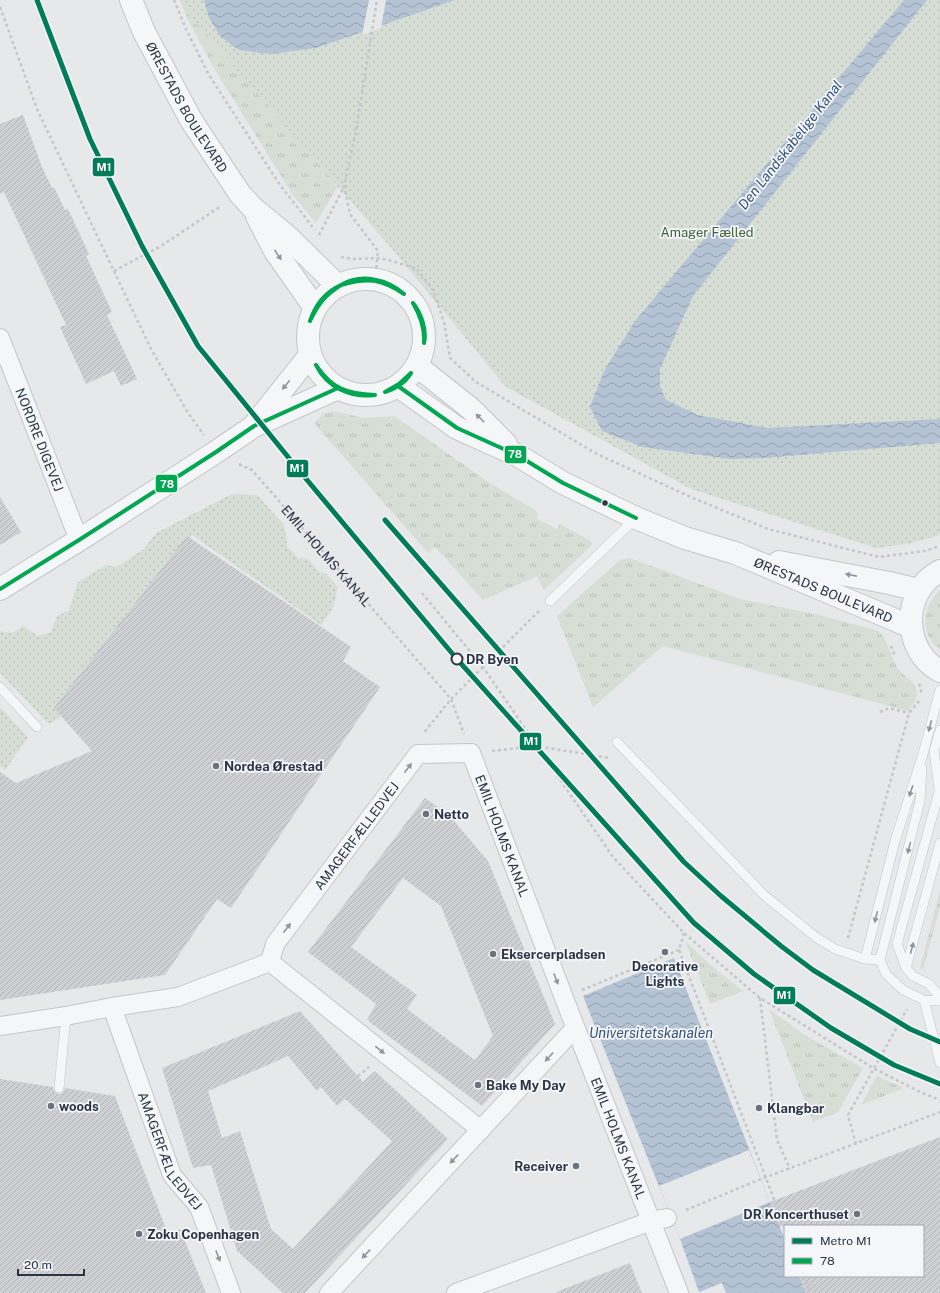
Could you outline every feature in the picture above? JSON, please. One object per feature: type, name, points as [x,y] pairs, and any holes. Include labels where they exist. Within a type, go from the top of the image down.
[{"type":"street","name":"ØRESTADS BOULEVARD","points":[[131,0],[144,32],[191,120],[246,201],[275,251],[315,308]]},
{"type":"street","name":"ØRESTADS BOULEVARD","points":[[246,201],[287,236],[338,286]]},
{"type":"street","points":[[367,279],[374,280],[382,281],[396,287],[408,296],[417,308],[422,322],[424,337],[423,352],[417,366],[409,377],[398,386],[384,393],[368,395],[353,394],[338,388],[326,380],[316,368],[310,355],[308,339],[309,323],[315,308],[325,295],[338,286],[352,281],[367,279]]},
{"type":"street","name":"NORDRE DIGEVEJ","points":[[2,349],[79,540]]},
{"type":"street","points":[[254,426],[310,355]]},
{"type":"street","name":"ØRESTADS BOULEVARD","points":[[417,366],[471,409],[517,455]]},
{"type":"street","name":"ØRESTADS BOULEVARD","points":[[398,386],[457,428],[517,455],[563,483],[636,518],[685,538],[735,553],[910,627]]},
{"type":"street","points":[[0,589],[79,540],[254,426],[338,388]]},
{"type":"street","name":"ØRESTADS BOULEVARD","points":[[735,553],[889,582],[919,590]]},
{"type":"street","points":[[940,571],[932,575],[919,590],[912,608],[910,627],[915,644],[924,659],[940,671]]},
{"type":"street","name":"AMAGERFÆLLEDVEJ","points":[[270,962],[275,944],[418,754],[471,753]]},
{"type":"street","name":"EMIL HOLMS KANAL","points":[[471,753],[575,1028],[659,1219],[668,1264],[679,1293]]},
{"type":"street","points":[[0,1026],[178,997],[270,962],[481,1130]]},
{"type":"street","name":"AMAGERFÆLLEDVEJ","points":[[112,1007],[172,1175],[199,1207],[232,1293]]},
{"type":"street","points":[[329,1293],[575,1028]]},
{"type":"street","points":[[456,1293],[659,1219]]},
{"type":"lane","points":[[550,601],[636,518]]},
{"type":"lane","points":[[0,688],[37,727]]},
{"type":"lane","points":[[865,959],[895,841],[923,754],[940,690]]},
{"type":"lane","points":[[940,730],[934,751],[939,795],[897,944],[906,968],[913,976],[929,984],[940,997]]},
{"type":"lane","points":[[617,742],[765,896],[817,938],[835,949],[865,959],[880,960]]},
{"type":"lane","points":[[923,754],[920,801],[880,960],[886,974],[903,990],[924,1000],[940,1001]]},
{"type":"lane","points":[[906,968],[940,843]]},
{"type":"lane","points":[[924,1000],[940,1063]]},
{"type":"lane","points":[[59,1088],[66,1016]]},
{"type":"path","points":[[174,0],[186,29],[209,76],[280,185],[323,240]]},
{"type":"path","points":[[318,234],[344,186],[356,132],[377,0]]},
{"type":"path","points":[[0,7],[37,109],[151,349],[188,413],[216,452]]},
{"type":"path","points":[[344,186],[350,214],[378,251],[374,280]]},
{"type":"path","points":[[114,271],[246,201]]},
{"type":"path","points":[[335,255],[353,260],[378,258],[392,261],[417,270],[432,288],[444,322],[450,358],[476,382],[597,454],[693,498],[768,529],[879,556],[925,551],[940,546]]},
{"type":"path","name":"EMIL HOLMS KANAL","points":[[216,452],[252,470],[451,699],[471,753]]},
{"type":"path","points":[[422,593],[482,666],[613,857],[684,933],[760,998],[873,1068],[920,1092],[940,1100]]},
{"type":"path","points":[[451,699],[482,666],[550,601]]},
{"type":"path","points":[[845,952],[909,713],[918,703],[921,694]]},
{"type":"path","points":[[880,712],[889,708],[909,713]]},
{"type":"path","points":[[471,753],[536,746],[613,758],[617,742]]},
{"type":"path","points":[[684,933],[679,950],[784,1226]]},
{"type":"path","points":[[564,998],[679,950]]},
{"type":"path","points":[[760,998],[777,1140],[790,1169]]},
{"type":"path","points":[[856,1144],[848,1115],[908,1006],[924,1000]]},
{"type":"path","points":[[659,1219],[940,1112]]},
{"type":"path","points":[[804,1277],[811,1293]]},
{"type":"green space","points":[[180,0],[204,0],[362,172],[336,189],[316,223],[293,195],[215,70],[188,20]]},
{"type":"green space","name":"Amager Fælled","points":[[185,0],[940,0],[940,535],[908,544],[876,548],[691,489],[506,387],[393,250],[192,18]]},
{"type":"green space","points":[[332,411],[364,418],[394,416],[493,485],[536,511],[538,515],[537,519],[557,529],[560,524],[591,541],[592,544],[544,590],[537,576],[483,600],[435,547],[428,553],[314,423],[323,414]]},
{"type":"green space","points":[[232,494],[257,495],[285,526],[287,546],[298,558],[308,559],[318,571],[326,574],[338,587],[333,608],[321,625],[192,535],[55,710],[61,717],[49,724],[0,673],[0,631],[12,633],[23,626],[38,636],[51,632],[57,616],[69,610],[78,582],[106,565],[117,567],[144,549],[156,533]]},
{"type":"green space","points":[[630,558],[740,599],[815,614],[876,630],[886,642],[899,670],[912,682],[916,688],[917,696],[909,711],[663,646],[593,707],[557,616],[620,560]]},
{"type":"green space","points":[[940,590],[940,650],[929,636],[925,620],[929,605]]},
{"type":"green space","points":[[0,707],[28,737],[5,770],[0,766]]},
{"type":"green space","points":[[940,891],[940,907],[923,969],[920,968]]},
{"type":"green space","points":[[685,941],[713,967],[743,991],[710,1004]]},
{"type":"green space","points":[[769,1009],[803,1034],[863,1068],[838,1112],[813,1122]]},
{"type":"green space","points":[[877,1076],[904,1088],[861,1105]]},
{"type":"water","points":[[204,0],[455,0],[316,48],[271,54],[239,50],[220,36],[209,18]]},
{"type":"water","name":"Den Landskabelige Kanal","points":[[904,0],[927,0],[693,296],[660,369],[660,386],[666,400],[698,415],[768,428],[940,419],[940,443],[764,458],[731,459],[642,447],[602,431],[590,407],[604,371],[635,321]]},
{"type":"water","name":"Universitetskanalen","points":[[674,958],[784,1237],[784,1277],[799,1277],[806,1293],[726,1293],[722,1283],[699,1292],[680,1239],[583,996]]},
{"type":"pier","points":[[369,0],[386,0],[381,28],[362,35]]},
{"type":"pier","points":[[749,1150],[770,1202],[680,1239],[659,1186]]},
{"type":"building","points":[[23,115],[42,167],[65,210],[68,209],[89,254],[86,256],[112,312],[107,315],[137,379],[121,386],[114,371],[86,384],[60,327],[66,325],[4,192],[0,194],[0,124]]},
{"type":"building","points":[[0,497],[21,532],[0,545]]},
{"type":"building","name":"Nordea Ørestad","points":[[187,536],[351,647],[343,661],[380,687],[231,908],[217,899],[165,975],[0,1000],[0,772],[16,783],[92,751],[54,708]]},
{"type":"building","name":"Eksercerpladsen","points":[[425,798],[449,815],[488,861],[555,1024],[482,1106],[367,1020],[376,1004],[308,952]],"holes":[[[403,878],[441,906],[493,1036],[475,1060],[407,1009],[417,995],[351,947]]]},
{"type":"building","points":[[300,1011],[363,1082],[375,1071],[448,1139],[305,1293],[283,1293],[237,1251],[211,1165],[193,1168],[162,1068]],"holes":[[[288,1056],[317,1091],[321,1087],[337,1106],[345,1099],[392,1141],[293,1249],[271,1229],[240,1131],[222,1138],[208,1091]]]},
{"type":"building","points":[[0,1079],[53,1087],[54,1091],[58,1094],[62,1093],[65,1088],[115,1096],[168,1234],[180,1229],[206,1293],[0,1293]]},
{"type":"building","name":"DR Koncerthuset","points":[[940,1137],[940,1293],[806,1293],[799,1277],[924,1277],[924,1225],[780,1226],[770,1202]]},
{"type":"building","points":[[630,1263],[642,1293],[556,1293],[556,1292]]},
{"type":"metro line","name":"M1","points":[[37,0],[90,139],[142,246],[198,346],[297,468],[456,658],[694,923],[754,974],[831,1028],[894,1065],[940,1084]]},
{"type":"metro line","name":"M1","points":[[385,520],[684,862],[721,896],[781,946],[813,970],[910,1029],[940,1042]]},
{"type":"transit line","name":"78","points":[[341,285],[357,279],[374,279],[382,281],[404,294]]},
{"type":"transit line","name":"78","points":[[341,285],[367,280],[381,282],[404,294]]},
{"type":"transit line","name":"78","points":[[310,321],[321,300],[330,291],[341,285]]},
{"type":"transit line","name":"78","points":[[310,321],[322,300],[341,285]]},
{"type":"transit line","name":"78","points":[[413,303],[423,322],[425,333],[424,343]]},
{"type":"transit line","name":"78","points":[[413,303],[422,322],[424,343]]},
{"type":"transit line","name":"78","points":[[316,365],[328,380],[341,389],[356,393],[375,395]]},
{"type":"transit line","name":"78","points":[[316,365],[326,379],[340,389],[357,395],[375,395]]},
{"type":"transit line","name":"78","points":[[385,392],[399,384],[411,373]]},
{"type":"transit line","name":"78","points":[[385,392],[400,385],[411,373]]},
{"type":"transit line","name":"78","points":[[398,386],[457,428],[517,455],[563,483],[636,518]]},
{"type":"transit line","name":"78","points":[[0,589],[79,540],[254,426],[338,388]]},
{"type":"place","name":"DR Byen","points":[[457,659]]},
{"type":"place","name":"Nordea Ørestad","points":[[216,766]]},
{"type":"place","name":"Netto","points":[[426,814]]},
{"type":"place","name":"Decorative Lights","points":[[665,952]]},
{"type":"place","name":"Eksercerpladsen","points":[[493,954]]},
{"type":"place","name":"Bake My Day","points":[[478,1085]]},
{"type":"place","name":"woods","points":[[51,1106]]},
{"type":"place","name":"Klangbar","points":[[759,1108]]},
{"type":"place","name":"Receiver","points":[[576,1166]]},
{"type":"place","name":"DR Koncerthuset","points":[[857,1214]]},
{"type":"place","name":"Zoku Copenhagen","points":[[139,1234]]}]
